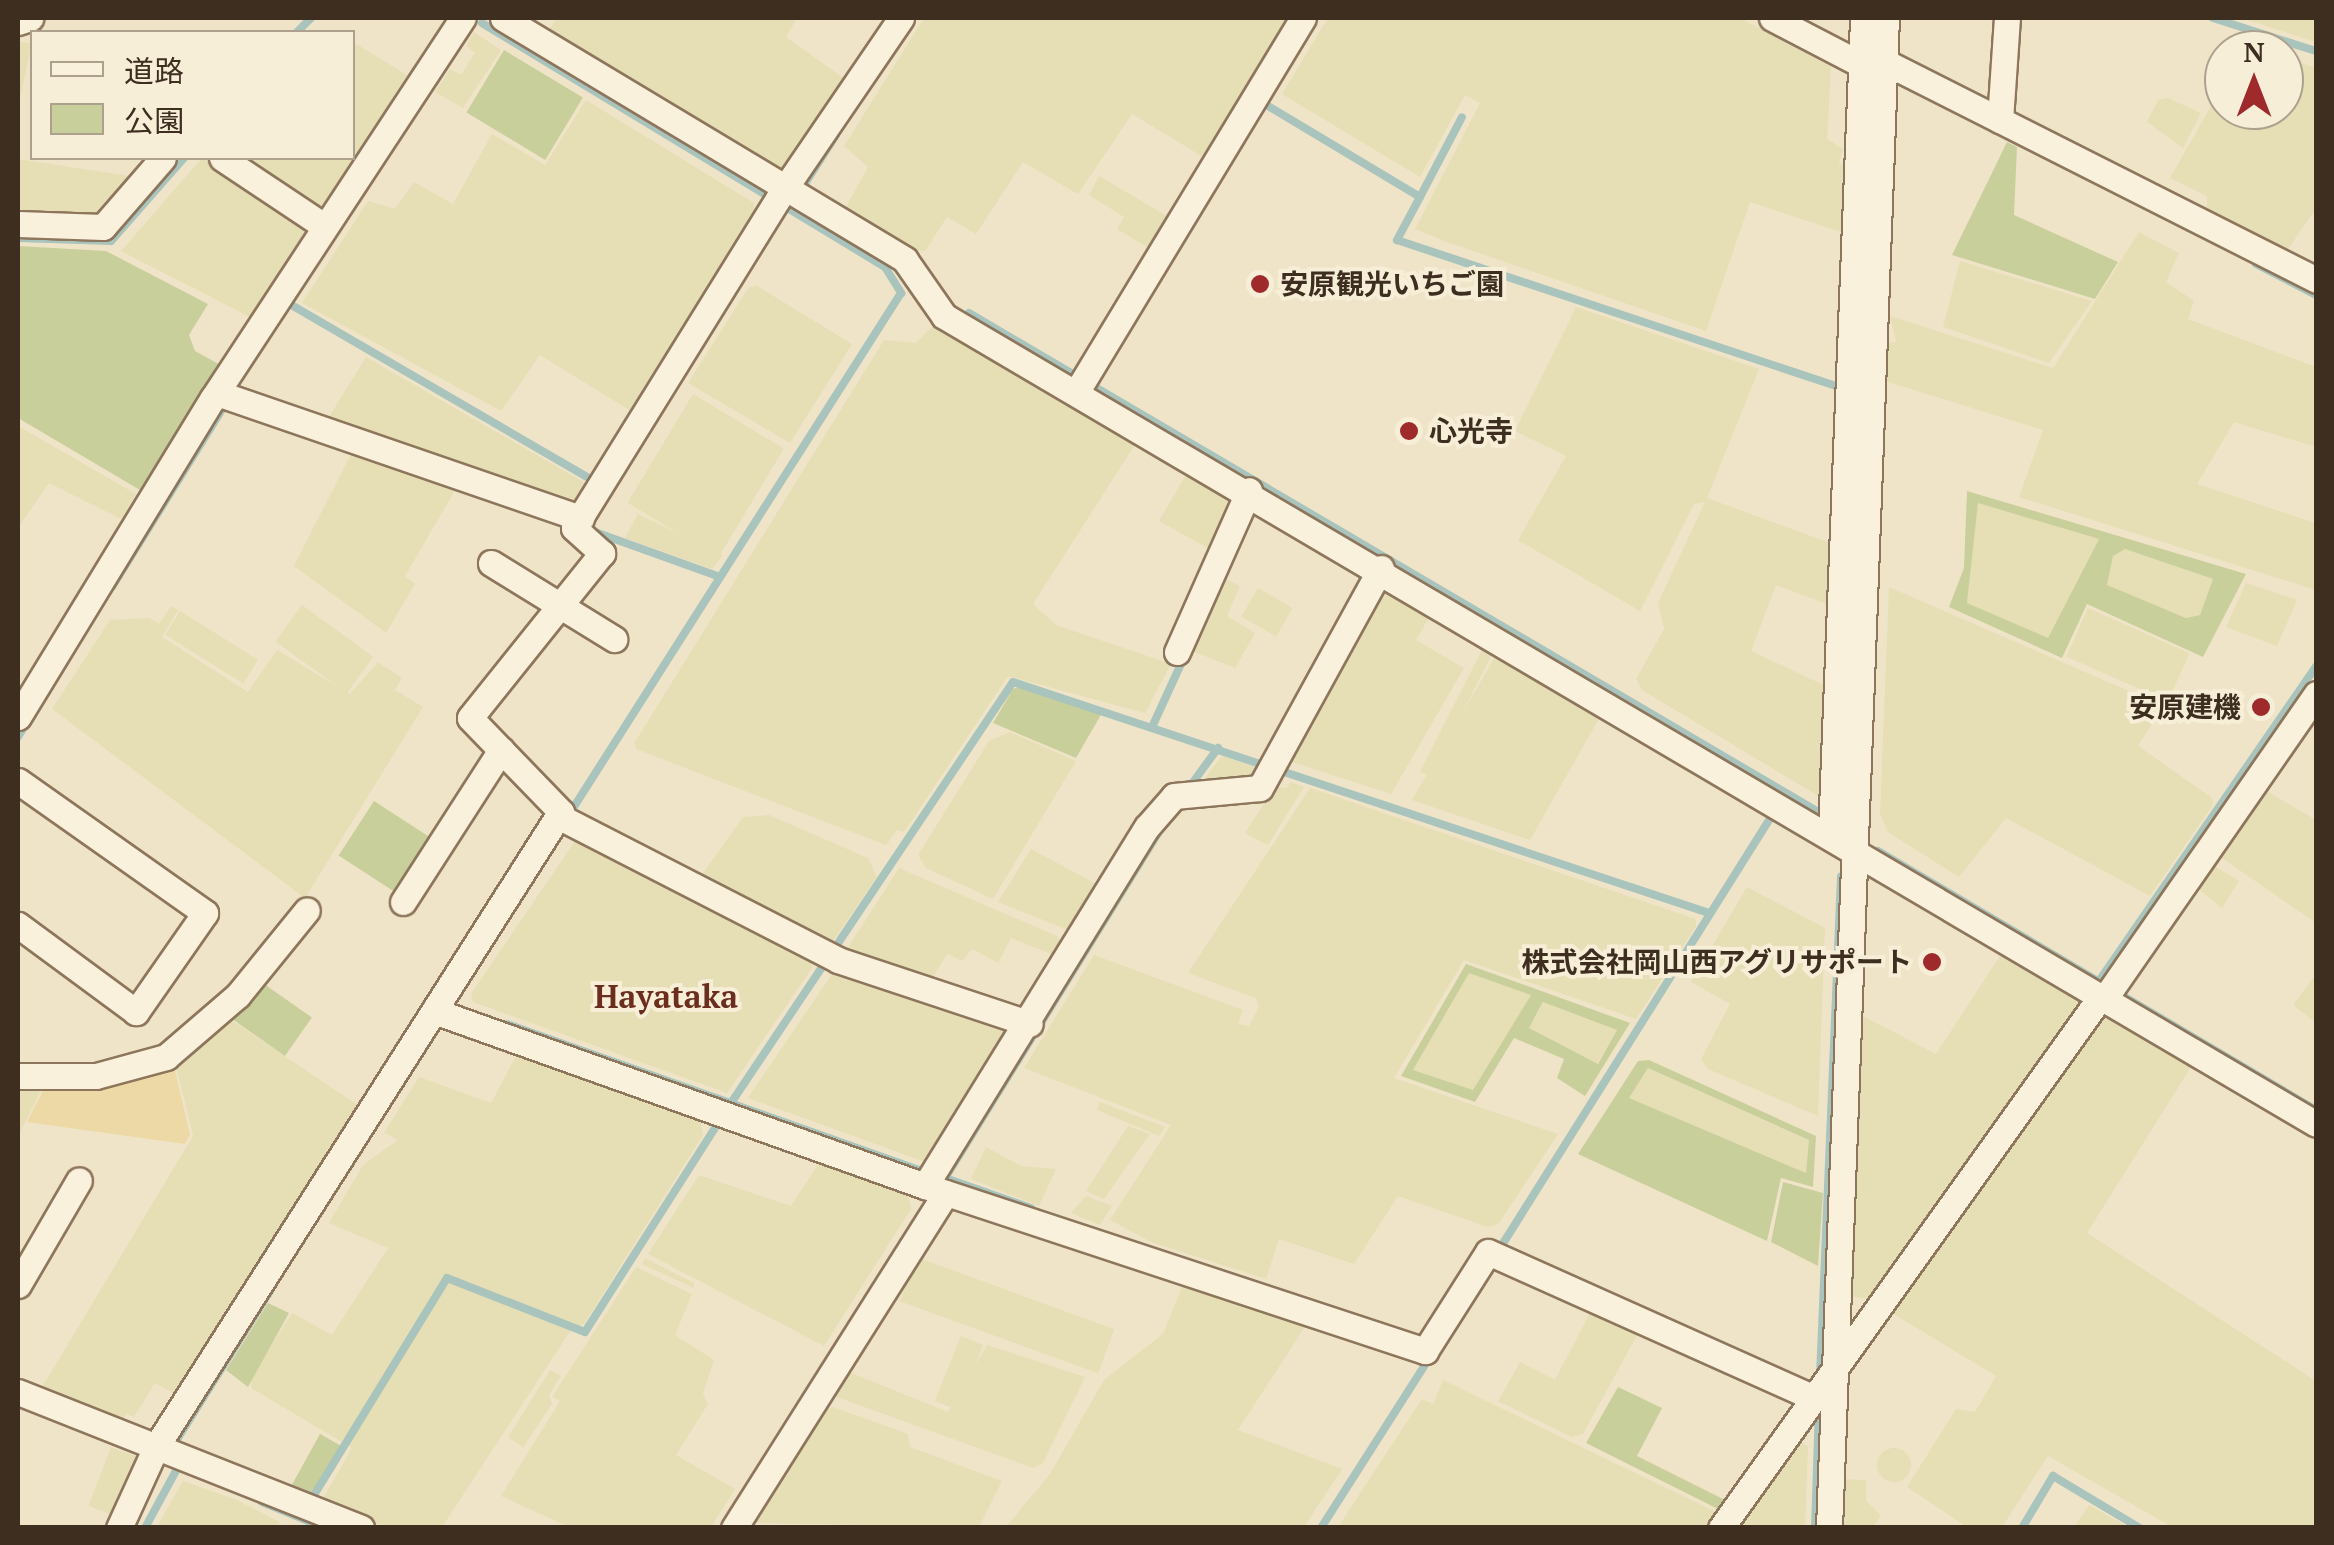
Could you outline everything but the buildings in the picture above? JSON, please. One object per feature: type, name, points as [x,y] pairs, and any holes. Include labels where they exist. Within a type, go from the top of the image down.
[{"type":"street","points":[[18,22],[30,18]]},
{"type":"street","points":[[18,717],[217,394],[463,18]]},
{"type":"street","points":[[503,18],[778,199],[905,260],[944,316],[1081,383],[1249,490],[1857,852],[2108,992],[2316,1124]]},
{"type":"street","points":[[902,18],[778,199],[574,528],[602,554],[470,718],[564,819],[832,957],[1030,1024]]},
{"type":"street","points":[[1081,383],[1302,18]]},
{"type":"street","points":[[1772,18],[1871,71],[2000,120],[2316,280]]},
{"type":"street","points":[[1829,1528],[1822,1384],[1857,852],[1871,71],[1863,18]]},
{"type":"street","points":[[1831,834],[1850,392],[1871,71],[1886,18]]},
{"type":"street","points":[[2000,120],[2007,18]]},
{"type":"street","points":[[18,224],[103,227],[162,160]]},
{"type":"street","points":[[225,160],[324,226]]},
{"type":"street","points":[[217,394],[581,518]]},
{"type":"street","points":[[1177,652],[1249,490]]},
{"type":"street","points":[[491,563],[614,639]]},
{"type":"street","points":[[734,1528],[1148,827],[1184,796],[1248,794],[1276,766],[1382,568]]},
{"type":"street","points":[[1720,1528],[2108,992],[2316,694]]},
{"type":"street","points":[[403,902],[501,750]]},
{"type":"street","points":[[18,781],[205,913],[136,1012],[18,925]]},
{"type":"street","points":[[119,1528],[159,1454],[564,819]]},
{"type":"street","points":[[18,1076],[96,1076],[166,1057],[238,995],[307,910]]},
{"type":"street","points":[[441,1015],[936,1190],[1425,1351],[1497,1256],[1822,1384]]},
{"type":"street","points":[[18,1285],[79,1180]]},
{"type":"street","points":[[18,1392],[159,1454],[360,1528]]},
{"type":"shaded area","points":[[557,18],[797,18],[786,37],[849,82],[783,170],[548,31]]},
{"type":"shaded area","points":[[924,18],[1293,18],[1208,160],[1132,114],[1078,194],[1023,162],[976,234],[947,217],[925,251],[912,250],[844,210],[868,167],[844,146]]},
{"type":"shaded area","points":[[1328,18],[1740,18],[1831,67],[1827,139],[1843,149],[1839,163],[1849,170],[1847,234],[1750,202],[1706,331],[1415,229],[1480,103],[1465,95],[1420,177],[1282,94]]},
{"type":"shaded area","points":[[2241,18],[2316,18],[2316,42],[2304,38],[2304,30],[2278,30]]},
{"type":"shaded area","points":[[474,32],[501,50],[463,108],[435,92],[450,69],[461,75],[475,53],[466,46]]},
{"type":"shaded area","points":[[18,41],[30,44],[30,52],[18,108]]},
{"type":"shaded area","points":[[355,43],[407,75],[355,158]]},
{"type":"shaded area","points":[[2304,64],[2316,68],[2316,209],[2283,256],[2207,214],[2207,196],[2170,178],[2204,118],[2204,130],[2304,130]]},
{"type":"shaded area","points":[[2168,98],[2201,113],[2183,148],[2147,122],[2158,100]]},
{"type":"shaded area","points":[[586,100],[754,203],[756,219],[634,413],[540,355],[501,411],[302,303],[368,201],[395,209],[414,182],[453,204],[492,134],[545,165]]},
{"type":"shaded area","points":[[18,159],[136,177],[102,219],[18,216]]},
{"type":"shaded area","points":[[200,160],[305,223],[304,237],[252,318],[121,251]]},
{"type":"shaded area","points":[[241,160],[354,160],[331,196],[316,210]]},
{"type":"shaded area","points":[[1099,176],[1172,219],[1152,250],[1117,229],[1124,217],[1089,195]]},
{"type":"shaded area","points":[[2139,232],[2179,253],[2166,282],[2194,301],[2188,319],[2316,367],[2316,447],[2234,422],[2197,484],[2316,523],[2316,590],[2019,497],[2043,430],[1885,381],[1888,343],[1896,342],[1890,316],[2053,368]]},
{"type":"shaded area","points":[[1960,261],[2092,301],[2049,363],[1943,327]]},
{"type":"shaded area","points":[[757,286],[852,344],[790,443],[688,383],[749,287]]},
{"type":"shaded area","points":[[1576,307],[1759,369],[1707,498],[1833,544],[1832,606],[1776,585],[1751,651],[1828,687],[1825,800],[1642,690],[1636,679],[1664,629],[1658,603],[1705,502],[1694,504],[1640,611],[1518,540],[1566,456],[1515,431]]},
{"type":"shaded area","points":[[935,324],[1136,443],[1033,604],[1056,625],[1171,664],[1145,713],[1008,676],[904,832],[897,830],[886,845],[636,749],[635,742],[884,340],[916,343]]},
{"type":"shaded area","points":[[366,357],[587,484],[575,504],[327,420]]},
{"type":"shaded area","points":[[693,394],[784,449],[718,557],[628,503]]},
{"type":"shaded area","points":[[18,426],[136,494],[121,519],[49,483],[18,528]]},
{"type":"shaded area","points":[[352,452],[457,487],[405,576],[415,584],[386,633],[294,566]]},
{"type":"shaded area","points":[[1187,473],[1231,500],[1215,552],[1159,521]]},
{"type":"shaded area","points":[[1978,502],[2099,539],[2048,639],[1967,603]]},
{"type":"shaded area","points":[[638,514],[723,555],[712,569],[625,538]]},
{"type":"shaded area","points":[[2125,549],[2213,579],[2200,615],[2187,618],[2107,586],[2113,555]]},
{"type":"shaded area","points":[[1226,579],[1240,586],[1227,616],[1255,633],[1235,668],[1192,651]]},
{"type":"shaded area","points":[[2246,583],[2297,600],[2277,646],[2226,627]]},
{"type":"shaded area","points":[[1384,587],[1430,616],[1416,640],[1464,668],[1391,794],[1286,760]]},
{"type":"shaded area","points":[[1889,587],[2163,706],[2138,746],[2212,798],[2213,805],[2150,896],[2006,818],[1959,877],[1888,832],[1880,814]]},
{"type":"shaded area","points":[[1258,588],[1293,608],[1276,637],[1242,617]]},
{"type":"shaded area","points":[[302,605],[373,657],[347,693],[276,641]]},
{"type":"shaded area","points":[[171,606],[178,610],[162,637],[248,692],[277,650],[350,694],[378,662],[402,678],[395,690],[423,707],[305,898],[52,709],[110,620],[149,618],[159,624]]},
{"type":"shaded area","points":[[2088,608],[2189,653],[2168,702],[2066,656]]},
{"type":"shaded area","points":[[180,611],[258,660],[243,683],[165,635]]},
{"type":"shaded area","points":[[1483,648],[1493,653],[1430,777],[1420,772]]},
{"type":"shaded area","points":[[1496,655],[1601,715],[1530,840],[1412,800]]},
{"type":"shaded area","points":[[1010,732],[1076,761],[993,899],[926,868],[918,855],[989,741]]},
{"type":"shaded area","points":[[1222,756],[1264,770],[1249,783],[1198,787]]},
{"type":"shaded area","points":[[1291,782],[1304,787],[1268,845],[1245,833],[1275,787],[1287,788]]},
{"type":"shaded area","points":[[1310,788],[1696,919],[1696,926],[1636,1019],[1464,960],[1394,1078],[1558,1134],[1499,1223],[1488,1227],[1398,1196],[1354,1264],[1279,1239],[1266,1279],[1151,1242],[1110,1220],[1171,1125],[1024,1068],[1094,955],[1243,1010],[1238,1024],[1249,1026],[1259,1007],[1256,998],[1188,973]]},
{"type":"shaded area","points":[[2263,789],[2316,820],[2316,923],[2222,858],[2218,849]]},
{"type":"shaded area","points":[[769,815],[868,858],[877,877],[828,948],[699,879],[743,817]]},
{"type":"shaded area","points":[[577,838],[812,957],[812,968],[727,1093],[473,1002],[471,994]]},
{"type":"shaded area","points":[[1031,849],[1100,886],[1071,931],[998,902]]},
{"type":"shaded area","points":[[2208,862],[2239,881],[2222,908],[2193,885]]},
{"type":"shaded area","points":[[899,868],[1057,936],[1062,945],[1056,956],[1011,938],[998,963],[972,949],[962,961],[947,954],[930,982],[845,952]]},
{"type":"shaded area","points":[[1747,887],[1825,928],[1818,1116],[1708,1069],[1701,1059],[1730,1004],[1691,982]]},
{"type":"shaded area","points":[[2000,956],[2080,1002],[1874,1300],[1850,1296],[1859,1014],[1936,1054]]},
{"type":"shaded area","points":[[836,968],[994,1020],[1011,1033],[928,1163],[748,1098]]},
{"type":"shaded area","points":[[1469,972],[1532,994],[1473,1091],[1413,1070]]},
{"type":"shaded area","points":[[2316,974],[2316,1023],[2293,1005]]},
{"type":"shaded area","points":[[1544,1002],[1617,1030],[1597,1064],[1529,1028]]},
{"type":"shaded area","points":[[224,1015],[356,1104],[360,1114],[179,1396],[155,1383],[134,1417],[127,1414],[119,1423],[41,1389],[193,1136],[174,1058]]},
{"type":"shaded area","points":[[2108,1019],[2191,1067],[2087,1233],[2316,1381],[2316,1527],[2172,1527],[2048,1456],[2002,1527],[1967,1527],[1907,1487],[1956,1409],[1975,1412],[1996,1376],[1892,1313],[2098,1020]]},
{"type":"shaded area","points":[[516,1056],[700,1119],[703,1135],[584,1324],[569,1333],[442,1527],[384,1527],[321,1502],[352,1448],[251,1388],[252,1376],[292,1313],[332,1335],[388,1248],[329,1223],[363,1165],[398,1140],[384,1133],[419,1077],[491,1103]]},
{"type":"shaded area","points":[[1648,1068],[1810,1141],[1806,1173],[1628,1098]]},
{"type":"shaded area","points":[[18,1083],[45,1083],[18,1136]]},
{"type":"shaded area","points":[[1100,1102],[1165,1127],[1159,1136],[1097,1110]]},
{"type":"shaded area","points":[[1128,1126],[1150,1134],[1104,1199],[1086,1191]]},
{"type":"shaded area","points":[[986,1147],[1021,1166],[1056,1169],[1039,1206],[971,1179]]},
{"type":"shaded area","points":[[820,1162],[908,1194],[911,1209],[824,1346],[648,1254],[699,1175],[791,1206]]},
{"type":"shaded area","points":[[1086,1196],[1112,1206],[1100,1225],[1071,1213]]},
{"type":"shaded area","points":[[916,1257],[1114,1329],[1098,1373],[900,1301]]},
{"type":"shaded area","points":[[645,1258],[694,1283],[694,1288],[642,1264]]},
{"type":"shaded area","points":[[636,1267],[692,1294],[675,1335],[714,1360],[703,1393],[708,1404],[676,1455],[735,1489],[711,1527],[569,1527],[501,1496],[560,1401],[552,1397]]},
{"type":"shaded area","points":[[1182,1287],[1308,1322],[1238,1430],[1342,1469],[1304,1527],[1005,1528],[1050,1474],[1104,1380],[1163,1334]]},
{"type":"shaded area","points":[[1593,1307],[1635,1326],[1637,1335],[1583,1434],[1572,1437],[1498,1401],[1520,1362],[1555,1380]]},
{"type":"shaded area","points":[[961,1336],[983,1345],[957,1410],[935,1401]]},
{"type":"shaded area","points":[[987,1345],[1085,1377],[1043,1463],[1033,1468],[834,1396],[849,1372],[948,1412]]},
{"type":"shaded area","points":[[550,1370],[561,1376],[549,1395],[552,1404],[523,1447],[508,1437]]},
{"type":"shaded area","points":[[1443,1380],[1716,1512],[1705,1528],[1338,1527],[1422,1399],[1433,1404]]},
{"type":"shaded area","points":[[833,1407],[908,1434],[910,1447],[1002,1481],[979,1527],[753,1523],[750,1517],[821,1412]]},
{"type":"shaded area","points":[[1799,1441],[1808,1447],[1805,1527],[1737,1528]]},
{"type":"shaded area","points":[[111,1447],[142,1459],[119,1518],[88,1506]]},
{"type":"shaded area","points":[[1894,1448],[1906,1453],[1911,1465],[1906,1477],[1894,1482],[1882,1477],[1877,1465],[1882,1453]]},
{"type":"shaded area","points":[[1843,1479],[1866,1480],[1866,1500],[1881,1516],[1873,1527],[1842,1527]]},
{"type":"shaded area","points":[[183,1481],[237,1500],[280,1522],[277,1528],[157,1527]]},
{"type":"shaded area","points":[[2089,1505],[2128,1527],[2074,1527]]},
{"type":"green space","points":[[504,50],[583,97],[545,160],[466,113]]},
{"type":"green space","points":[[2007,142],[2017,147],[2014,215],[2118,262],[2095,299],[1952,255]]},
{"type":"green space","points":[[18,246],[106,251],[208,304],[189,335],[195,351],[226,368],[205,387],[140,490],[18,418]]},
{"type":"green space","points":[[1967,491],[2246,574],[2203,657],[2087,604],[2062,658],[1949,607],[1964,568]],"holes":[[[1978,503],[2099,539],[2048,638],[1967,603]],[[2125,549],[2213,579],[2200,615],[2186,618],[2107,585],[2113,556]]]},
{"type":"green space","points":[[1023,685],[1102,713],[1076,758],[993,723],[1013,689]]},
{"type":"green space","points":[[374,801],[436,841],[401,896],[339,856]]},
{"type":"green space","points":[[1466,964],[1630,1023],[1585,1096],[1557,1078],[1564,1059],[1514,1038],[1475,1102],[1401,1076]],"holes":[[[1469,973],[1531,995],[1473,1090],[1413,1070]],[[1543,1002],[1617,1030],[1598,1064],[1529,1028]]]},
{"type":"green space","points":[[257,979],[312,1017],[285,1056],[230,1018]]},
{"type":"green space","points":[[1649,1060],[1816,1136],[1813,1187],[1781,1178],[1767,1241],[1578,1154],[1638,1061]],"holes":[[[1648,1068],[1809,1140],[1806,1173],[1629,1098]]]},
{"type":"green space","points":[[1783,1182],[1823,1193],[1818,1266],[1771,1242]]},
{"type":"green space","points":[[268,1303],[289,1313],[248,1387],[226,1370]]},
{"type":"green space","points":[[1618,1387],[1662,1408],[1637,1456],[1727,1501],[1720,1510],[1586,1443]]},
{"type":"green space","points":[[320,1434],[340,1445],[309,1501],[289,1490]]},
{"type":"sand","points":[[172,1058],[190,1135],[185,1144],[27,1122],[47,1083]]},
{"type":"waterway","points":[[299,30],[311,18]]},
{"type":"waterway","points":[[2213,18],[2316,51]]},
{"type":"waterway","points":[[482,23],[885,267],[901,293],[570,813]]},
{"type":"waterway","points":[[1263,103],[1420,197],[1397,240],[1842,388]]},
{"type":"waterway","points":[[1420,197],[1462,117]]},
{"type":"waterway","points":[[804,185],[836,135]]},
{"type":"waterway","points":[[18,238],[111,241],[182,160]]},
{"type":"waterway","points":[[2256,264],[2316,295]]},
{"type":"waterway","points":[[288,303],[595,482]]},
{"type":"waterway","points":[[969,313],[1822,814]]},
{"type":"waterway","points":[[112,587],[223,408]]},
{"type":"waterway","points":[[595,532],[720,577]]},
{"type":"waterway","points":[[1153,725],[1185,655]]},
{"type":"waterway","points":[[2099,981],[2316,667]]},
{"type":"waterway","points":[[729,1106],[1013,682],[1709,913]]},
{"type":"waterway","points":[[18,737],[27,722]]},
{"type":"waterway","points":[[1188,789],[1218,748]]},
{"type":"waterway","points":[[1497,1253],[1771,817]]},
{"type":"waterway","points":[[939,1188],[1166,821]]},
{"type":"waterway","points":[[1878,851],[2316,1110]]},
{"type":"waterway","points":[[1820,1376],[1841,876]]},
{"type":"waterway","points":[[507,1024],[920,1170]]},
{"type":"waterway","points":[[311,1500],[447,1278],[585,1332],[715,1128]]},
{"type":"waterway","points":[[945,1178],[1031,1208]]},
{"type":"waterway","points":[[171,1449],[270,1291]]},
{"type":"waterway","points":[[1321,1528],[1430,1357]]},
{"type":"waterway","points":[[1815,1528],[1819,1405]]},
{"type":"waterway","points":[[145,1528],[178,1467]]},
{"type":"waterway","points":[[2022,1528],[2053,1476],[2140,1528]]},
{"type":"waterway","points":[[262,1502],[325,1528]]},
{"type":"place","name":"安原観光いちご園","points":[[1260,284]]},
{"type":"place","name":"心光寺","points":[[1409,431]]},
{"type":"place","name":"安原建機","points":[[2261,707]]},
{"type":"place","name":"株式会社岡山西アグリサポート","points":[[1932,962]]},
{"type":"district","name":"Hayataka","points":[[666,996]]}]
